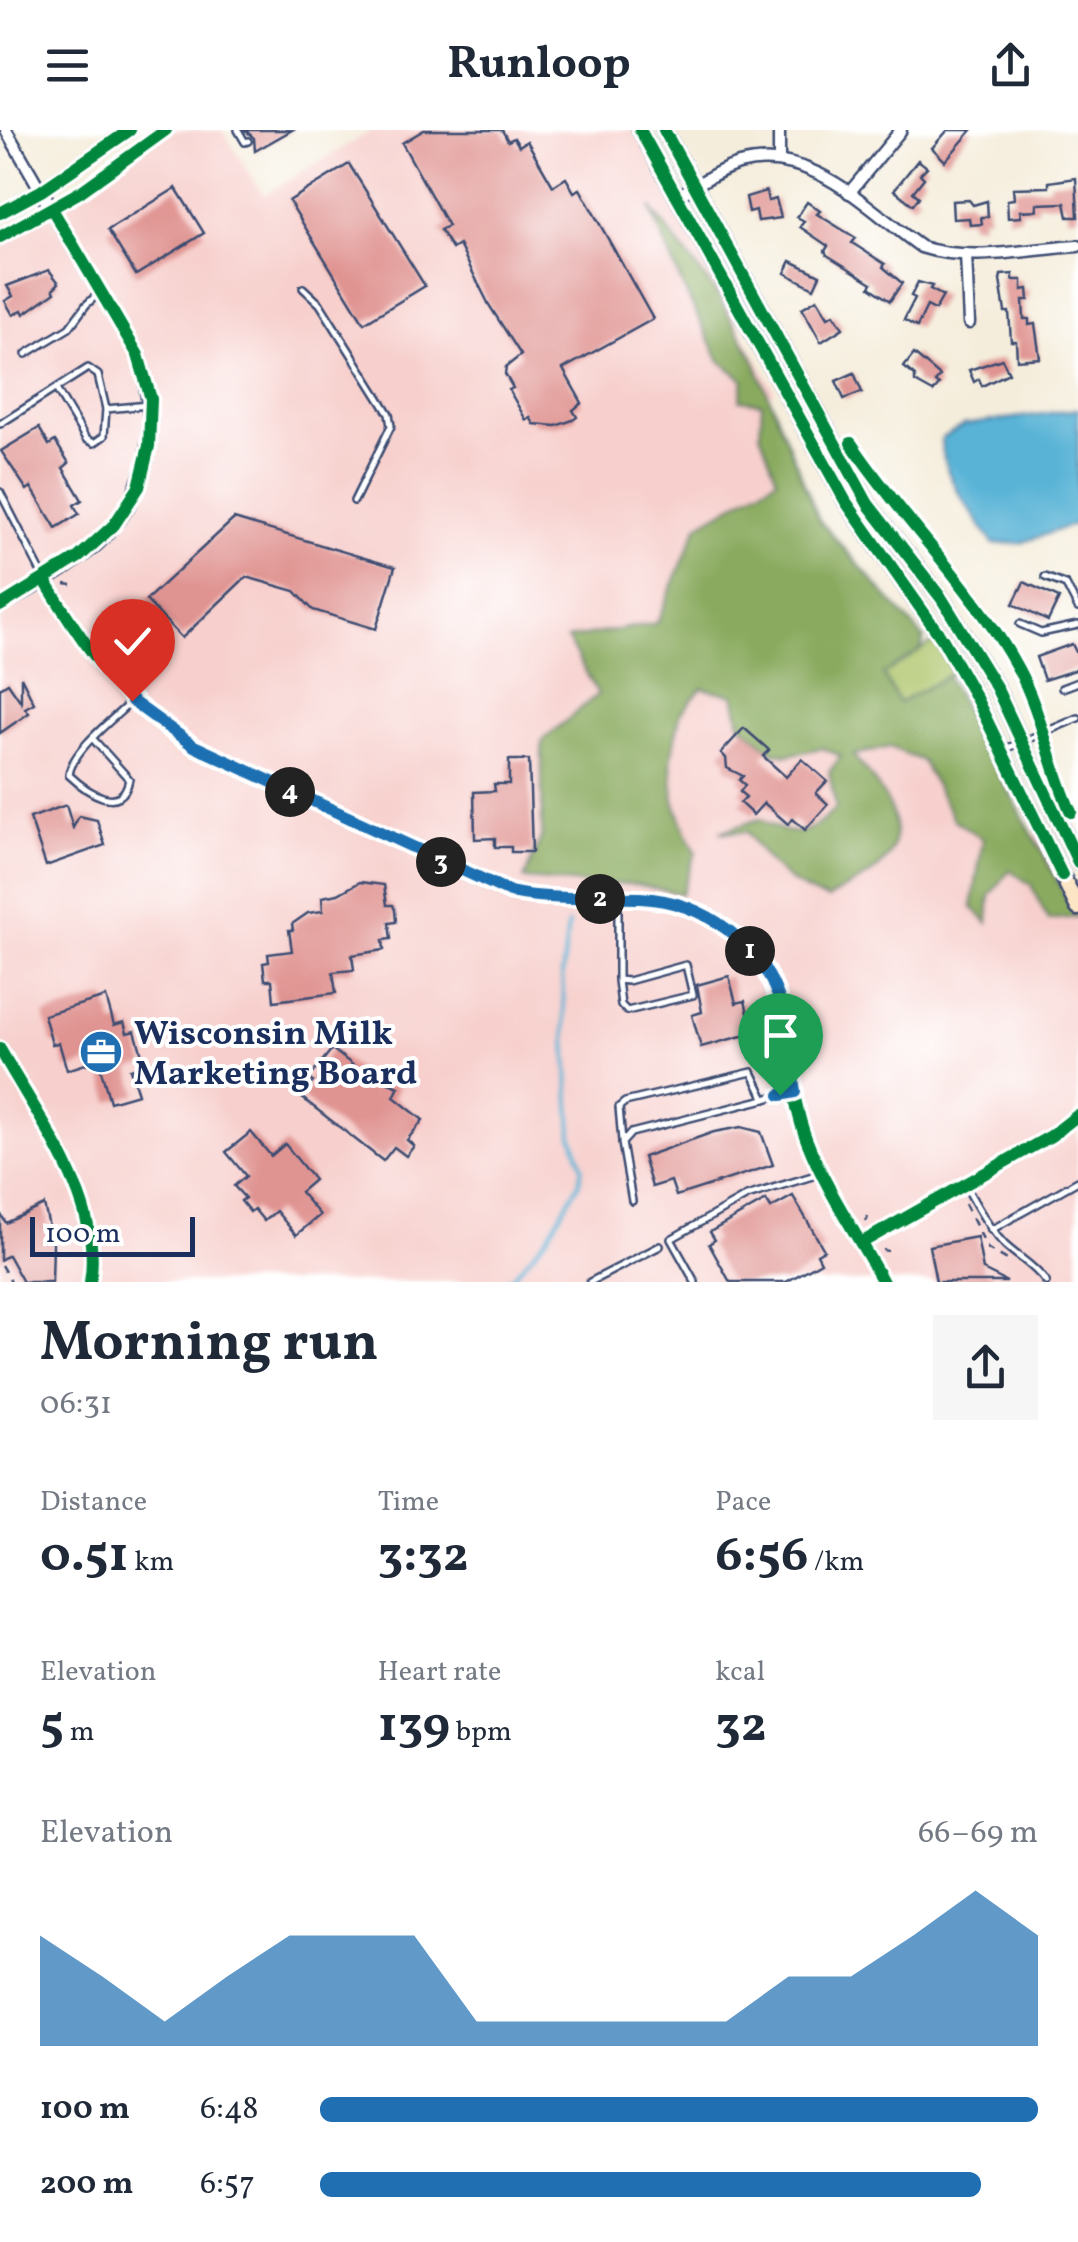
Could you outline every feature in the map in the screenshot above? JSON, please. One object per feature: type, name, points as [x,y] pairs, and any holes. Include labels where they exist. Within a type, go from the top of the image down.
[{"type":"main road","points":[[640,130],[846,502],[943,640],[1078,908]]},
{"type":"main road","points":[[664,130],[868,504],[942,599],[996,687],[1078,862]]},
{"type":"street","points":[[1,603],[97,542],[128,505],[139,487],[149,446],[151,405],[138,355],[6,130]]},
{"type":"street","points":[[0,213],[42,191],[130,130]]},
{"type":"street","points":[[0,237],[52,209],[166,130]]},
{"type":"street","points":[[779,130],[779,160]]},
{"type":"street","points":[[850,193],[900,130]]},
{"type":"street","points":[[678,196],[734,166],[779,160],[794,162],[824,176],[922,247],[937,252],[966,254],[1078,246]]},
{"type":"street","points":[[966,254],[969,323]]},
{"type":"street","points":[[44,579],[86,646],[132,701],[194,746],[492,886],[548,899],[658,900],[700,912],[724,926],[749,949],[770,979],[782,1009],[802,1128],[883,1282]]},
{"type":"street","points":[[0,1049],[81,1198],[90,1233],[90,1282]]},
{"type":"street","points":[[862,1243],[1051,1136],[1078,1115]]},
{"type":"lane","points":[[238,130],[248,141]]},
{"type":"lane","points":[[303,288],[320,304],[390,414],[391,426],[354,501]]},
{"type":"lane","points":[[26,354],[68,328],[86,304],[103,290]]},
{"type":"lane","points":[[0,424],[56,388],[88,368],[93,369],[106,409],[104,436],[94,442],[86,438],[56,388]]},
{"type":"lane","points":[[106,409],[151,405]]},
{"type":"lane","points":[[0,492],[44,579]]},
{"type":"lane","points":[[1046,577],[1066,585],[1078,608]]},
{"type":"lane","points":[[1020,624],[1041,634],[1078,625]]},
{"type":"lane","points":[[1062,688],[1078,682]]},
{"type":"lane","points":[[92,739],[129,779],[118,800],[82,788],[69,776],[75,757],[92,739],[132,701]]},
{"type":"lane","points":[[1000,751],[1078,718]]},
{"type":"lane","points":[[618,898],[618,980],[621,1005],[627,1011],[693,995],[686,965],[628,981],[618,980]]},
{"type":"lane","points":[[632,1201],[619,1107],[626,1102],[752,1072],[764,1099]]},
{"type":"lane","points":[[622,1143],[632,1133],[795,1092]]},
{"type":"lane","points":[[695,1282],[671,1240],[747,1196],[808,1180],[822,1172]]},
{"type":"lane","points":[[990,1230],[1078,1181]]},
{"type":"lane","points":[[965,1186],[990,1230],[1038,1270],[1046,1282]]},
{"type":"lane","points":[[590,1282],[660,1246]]},
{"type":"path","points":[[65,584],[72,585]]},
{"type":"path","points":[[1,1265],[11,1282]]},
{"type":"shaded area","points":[[166,130],[222,130],[264,195],[373,130],[640,130],[671,184],[671,203],[775,391],[762,403],[777,480],[698,525],[862,735],[922,761],[964,809],[1045,837],[1078,905],[1078,1282],[0,1282],[0,237]]},
{"type":"green space","points":[[650,207],[717,294],[753,357],[819,520],[924,638],[921,650],[883,674],[899,703],[947,676],[1077,917],[1048,920],[1031,885],[1010,870],[990,896],[988,923],[972,907],[983,839],[954,820],[922,761],[890,747],[853,755],[886,799],[892,815],[893,846],[885,861],[828,899],[802,889],[772,865],[747,832],[720,832],[759,819],[791,832],[817,825],[836,808],[829,772],[841,756],[822,748],[787,755],[773,752],[740,723],[734,695],[702,688],[680,714],[671,761],[674,800],[696,852],[681,894],[635,884],[524,879],[542,835],[542,741],[598,694],[567,639],[657,623],[698,525],[777,479],[760,433],[762,403],[740,400],[744,380],[720,361],[682,285]]},
{"type":"green space","points":[[937,640],[954,672],[899,704],[883,674]]},
{"type":"water","points":[[1078,409],[1078,523],[1021,543],[993,544],[952,480],[942,438],[964,425]]},
{"type":"building","points":[[245,130],[292,130],[255,151],[254,138]]},
{"type":"building","points":[[424,130],[502,130],[508,141],[514,138],[519,146],[527,141],[553,186],[566,178],[574,192],[580,189],[653,319],[563,369],[582,403],[573,410],[577,417],[573,420],[556,426],[534,424],[530,417],[526,420],[509,390],[513,388],[505,374],[506,367],[521,355],[489,305],[459,245],[452,249],[440,230],[448,226],[402,143]]},
{"type":"building","points":[[948,130],[972,130],[945,161],[932,148]]},
{"type":"building","points":[[918,160],[927,167],[913,192],[919,197],[913,205],[894,190]]},
{"type":"building","points":[[349,164],[425,286],[364,323],[289,201]]},
{"type":"building","points":[[1076,178],[1078,217],[1068,217],[1065,203],[1037,204],[1037,210],[1020,211],[1021,217],[1008,218],[1007,200],[1014,199],[1013,188],[1049,187],[1049,182]]},
{"type":"building","points":[[176,188],[204,233],[136,275],[108,230]]},
{"type":"building","points":[[766,191],[768,201],[776,199],[781,218],[758,221],[756,210],[749,212],[746,197]]},
{"type":"building","points":[[969,200],[973,205],[987,201],[988,217],[981,217],[982,224],[970,225],[969,218],[953,219],[952,201]]},
{"type":"building","points":[[807,202],[820,211],[817,214],[856,238],[852,243],[885,264],[883,267],[902,283],[890,301],[870,287],[872,283],[827,255],[828,246],[800,227],[804,221],[797,217]]},
{"type":"building","points":[[791,261],[820,275],[814,288],[785,273]]},
{"type":"building","points":[[49,270],[59,283],[53,289],[55,292],[24,314],[22,310],[13,315],[5,301],[13,296],[7,286]]},
{"type":"building","points":[[1013,274],[1013,280],[1022,280],[1022,290],[1028,289],[1029,300],[1023,300],[1024,319],[1029,319],[1029,325],[1035,324],[1040,358],[1017,360],[1000,280],[1001,275]]},
{"type":"building","points":[[918,282],[932,286],[930,289],[943,296],[935,310],[927,306],[917,327],[904,320]]},
{"type":"building","points":[[817,299],[828,317],[834,314],[843,328],[821,342],[802,308]]},
{"type":"building","points":[[914,354],[940,376],[933,392],[915,382],[915,376],[904,367]]},
{"type":"building","points":[[1002,359],[1009,373],[982,386],[979,379],[974,382],[969,370]]},
{"type":"building","points":[[854,373],[862,392],[844,399],[836,381]]},
{"type":"building","points":[[39,428],[49,445],[55,441],[69,463],[63,468],[82,500],[74,505],[79,514],[56,528],[31,487],[27,490],[1,451]]},
{"type":"building","points":[[234,519],[395,567],[376,629],[313,610],[295,591],[246,577],[182,638],[146,600]]},
{"type":"building","points":[[1024,582],[1059,598],[1048,621],[1013,604]]},
{"type":"building","points":[[1072,644],[1078,656],[1078,669],[1044,680],[1036,657]]},
{"type":"building","points":[[21,677],[34,703],[25,708],[29,713],[0,733],[0,688],[8,683],[21,702]]},
{"type":"building","points":[[744,728],[769,750],[763,756],[786,777],[802,759],[827,781],[816,793],[828,804],[805,830],[793,819],[788,824],[764,803],[753,815],[740,803],[746,797],[740,792],[745,785],[739,780],[743,776],[727,768],[721,753]]},
{"type":"building","points":[[509,760],[529,760],[532,852],[495,847],[495,838],[475,839],[474,792],[495,791],[494,784],[509,784]]},
{"type":"building","points":[[66,805],[73,828],[79,816],[97,820],[105,845],[46,866],[30,818]]},
{"type":"building","points":[[360,882],[384,885],[387,905],[393,905],[395,910],[396,922],[389,923],[391,939],[383,940],[384,950],[352,955],[354,970],[333,972],[336,993],[274,1001],[272,980],[265,980],[263,963],[269,962],[268,954],[292,951],[292,924],[308,913],[323,911],[322,897],[338,894]]},
{"type":"building","points":[[729,976],[736,1003],[745,1001],[753,1033],[701,1047],[692,1015],[702,1012],[697,985]]},
{"type":"building","name":"Wisconsin Milk Marketing Board","points":[[106,997],[114,1025],[124,1022],[127,1033],[135,1031],[145,1065],[130,1069],[138,1094],[110,1102],[98,1060],[67,1070],[59,1043],[52,1044],[44,1015]]},
{"type":"building","points":[[332,1049],[363,1073],[399,1087],[394,1097],[423,1120],[407,1140],[414,1146],[406,1156],[394,1147],[383,1161],[301,1097],[313,1082],[308,1079]]},
{"type":"building","points":[[741,1127],[761,1132],[773,1165],[676,1196],[671,1181],[652,1187],[643,1157],[714,1132]]},
{"type":"building","points":[[251,1132],[271,1156],[285,1144],[314,1180],[300,1192],[320,1215],[296,1235],[276,1211],[264,1221],[254,1209],[250,1212],[241,1201],[245,1198],[234,1186],[246,1176],[226,1152]]},
{"type":"building","points":[[793,1196],[824,1250],[817,1254],[821,1262],[786,1282],[730,1282],[709,1244],[715,1240],[710,1232],[766,1200],[771,1208]]},
{"type":"building","points":[[44,1205],[53,1244],[52,1282],[23,1282],[8,1255],[0,1260],[0,1213],[6,1223]]},
{"type":"building","points":[[977,1237],[983,1270],[1007,1282],[936,1282],[929,1246]]},
{"type":"waterway","points":[[503,1282],[548,1236],[579,1183],[582,1166],[572,1135],[562,976],[568,924]]},
{"type":"cycle path","points":[[0,213],[41,191],[130,130]]},
{"type":"cycle path","points":[[0,237],[80,192],[166,130]]},
{"type":"cycle path","points":[[640,130],[846,502],[943,640],[976,698],[1062,875]]},
{"type":"cycle path","points":[[664,130],[868,504],[942,599],[996,687],[1078,862]]},
{"type":"cycle path","points":[[0,606],[79,557],[114,525],[139,487],[149,446],[151,399],[138,355],[52,209]]},
{"type":"cycle path","points":[[851,443],[980,610],[1018,669],[1071,812]]},
{"type":"cycle path","points":[[44,579],[108,673],[146,712],[194,747],[510,893],[663,902],[700,913],[736,936],[760,964],[772,987],[807,1141],[883,1282]]},
{"type":"cycle path","points":[[0,1049],[77,1191],[92,1252],[90,1282]]},
{"type":"cycle path","points":[[861,1243],[1051,1136],[1078,1115]]},
{"type":"place","name":"Wisconsin Milk Marketing Board","points":[[101,1052]]},
{"type":"route","points":[[132,701],[164,728],[194,746],[492,886],[548,899],[658,900],[711,918],[749,949],[777,994],[795,1092],[780,1095]]}]
